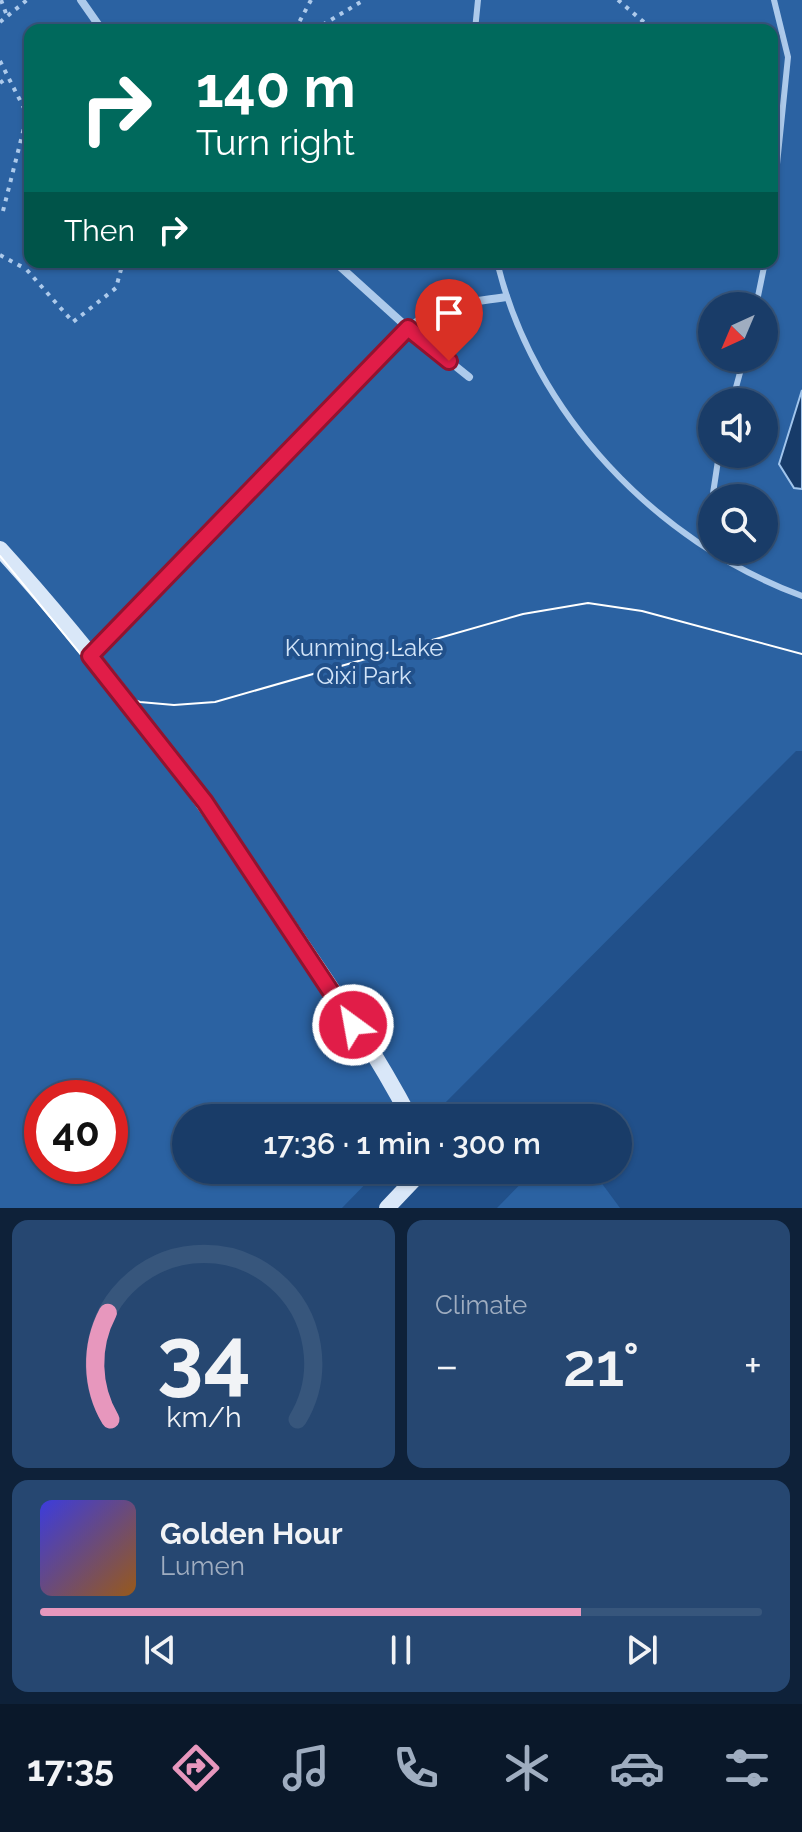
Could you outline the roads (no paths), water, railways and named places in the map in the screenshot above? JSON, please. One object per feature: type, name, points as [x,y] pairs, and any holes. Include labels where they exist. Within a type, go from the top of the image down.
[{"type":"street","points":[[81,0],[98,24]]},
{"type":"street","points":[[342,268],[408,328],[469,377]]},
{"type":"street","points":[[90,656],[408,328],[428,313],[449,304],[506,297]]},
{"type":"street","points":[[0,549],[90,656],[205,802],[306,952],[401,1104]]},
{"type":"street","points":[[387,1208],[410,1184]]},
{"type":"lane","points":[[476,24],[478,0]]},
{"type":"lane","points":[[774,0],[788,57],[778,154]]},
{"type":"lane","points":[[499,268],[506,297],[545,380],[575,425],[631,489],[698,541]]},
{"type":"lane","points":[[759,292],[764,268]]},
{"type":"lane","points":[[734,564],[802,596]]},
{"type":"tram line","points":[[0,556],[101,679],[124,696],[140,702],[174,705],[215,702],[523,614],[588,603],[642,611],[802,654]]},
{"type":"park label","name":"Kunming Lake Qixi Park","points":[[364,662]]}]
